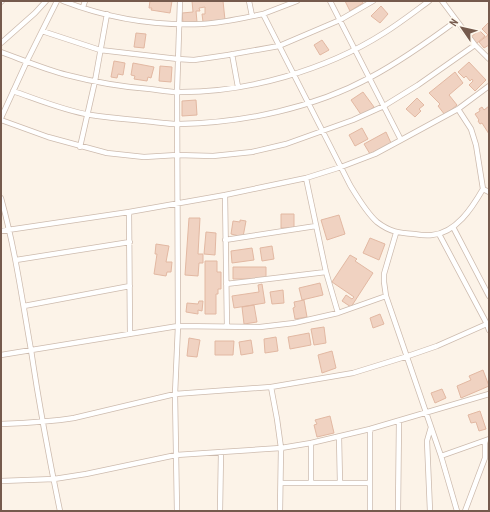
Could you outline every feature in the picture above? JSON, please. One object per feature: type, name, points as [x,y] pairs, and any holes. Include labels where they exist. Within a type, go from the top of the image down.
[{"type":"street","points":[[1,43],[35,13],[46,1]]},
{"type":"street","points":[[56,1],[1,119],[48,137],[80,147],[106,153],[144,157],[177,155],[213,156],[252,152],[286,144],[353,120],[384,106],[418,86],[475,45]]},
{"type":"street","points":[[63,1],[120,18],[180,24],[203,24],[263,14],[297,1]]},
{"type":"street","points":[[83,7],[85,1]]},
{"type":"street","points":[[178,511],[175,394],[178,326],[177,92],[180,1]]},
{"type":"street","points":[[249,1],[252,16]]},
{"type":"street","points":[[330,1],[401,140]]},
{"type":"street","points":[[42,31],[100,50],[194,60],[278,46],[340,20],[373,1]]},
{"type":"street","points":[[1,52],[65,75],[132,88],[177,92],[238,87],[293,74],[322,64],[384,33],[429,1]]},
{"type":"street","points":[[442,1],[475,45],[489,59]]},
{"type":"street","points":[[80,147],[107,14]]},
{"type":"street","points":[[263,14],[350,185],[367,211],[377,222],[396,233],[432,235],[439,234],[453,228],[472,208],[483,190],[476,145],[471,129],[458,109]]},
{"type":"street","points":[[13,92],[68,110],[87,114],[177,124],[242,119],[308,104],[369,78],[407,57],[456,20]]},
{"type":"street","points":[[232,54],[238,87]]},
{"type":"street","points":[[1,231],[130,212],[225,195],[306,178],[375,154],[458,109],[489,86]]},
{"type":"street","points":[[306,178],[326,272],[338,313]]},
{"type":"street","points":[[483,190],[489,192]]},
{"type":"street","points":[[225,195],[227,328]]},
{"type":"street","points":[[1,198],[10,230],[16,260],[43,422],[60,511]]},
{"type":"street","points":[[130,212],[130,334]]},
{"type":"street","points":[[225,240],[316,226]]},
{"type":"street","points":[[453,228],[489,296]]},
{"type":"street","points":[[396,233],[384,274],[386,296],[408,356],[441,456],[457,511]]},
{"type":"street","points":[[439,234],[488,323],[489,330]]},
{"type":"street","points":[[16,260],[130,242]]},
{"type":"street","points":[[226,284],[326,272]]},
{"type":"street","points":[[24,306],[130,286]]},
{"type":"street","points":[[1,356],[178,326],[227,328],[287,324],[338,313],[386,296]]},
{"type":"street","points":[[1,424],[43,422],[74,418],[175,394],[271,387],[353,373],[437,346],[488,323]]},
{"type":"street","points":[[271,387],[278,418],[281,448],[280,511]]},
{"type":"street","points":[[1,481],[54,479],[86,474],[176,455],[281,448],[311,443],[370,430],[489,394]]},
{"type":"street","points":[[398,511],[399,421]]},
{"type":"street","points":[[430,511],[427,441],[431,427]]},
{"type":"street","points":[[370,430],[370,511]]},
{"type":"street","points":[[339,437],[340,483]]},
{"type":"street","points":[[441,456],[487,440],[485,458],[464,511]]},
{"type":"street","points":[[311,443],[311,482]]},
{"type":"street","points":[[220,511],[221,452]]},
{"type":"street","points":[[280,483],[370,483]]},
{"type":"building","points":[[150,1],[172,1],[170,13],[151,10],[152,8],[149,8]]},
{"type":"building","points":[[192,1],[223,1],[225,20],[203,22],[202,14],[205,14],[205,7],[199,8],[200,11],[196,11],[197,22],[183,23],[182,13],[193,12]]},
{"type":"building","points":[[345,1],[362,1],[363,3],[350,11]]},
{"type":"building","points":[[381,6],[388,14],[380,23],[371,16]]},
{"type":"building","points":[[489,22],[489,34],[488,35],[482,29]]},
{"type":"building","points":[[479,30],[485,36],[476,44],[470,38]]},
{"type":"building","points":[[136,33],[146,34],[144,48],[134,47]]},
{"type":"building","points":[[488,35],[489,45],[484,48],[479,42]]},
{"type":"building","points":[[322,40],[329,50],[320,55],[314,45]]},
{"type":"building","points":[[114,61],[125,63],[123,75],[118,74],[117,78],[111,77]]},
{"type":"building","points":[[469,62],[486,80],[475,91],[469,85],[473,81],[472,79],[470,81],[466,76],[464,78],[458,72]]},
{"type":"building","points":[[133,63],[154,67],[151,78],[148,77],[147,81],[134,79],[135,76],[131,75]]},
{"type":"building","points":[[160,66],[172,67],[171,82],[159,81]]},
{"type":"building","points":[[455,72],[463,83],[449,95],[457,105],[445,115],[438,106],[440,104],[429,93]]},
{"type":"building","points":[[363,92],[374,107],[362,116],[351,100]]},
{"type":"building","points":[[417,98],[424,105],[419,109],[421,111],[415,117],[406,109]]},
{"type":"building","points":[[196,100],[197,115],[182,116],[182,101]]},
{"type":"building","points":[[489,106],[489,134],[482,123],[480,124],[475,114],[480,111],[479,109],[482,107],[484,110]]},
{"type":"building","points":[[362,128],[368,139],[355,146],[349,135]]},
{"type":"building","points":[[386,132],[391,143],[370,154],[364,144]]},
{"type":"building","points":[[281,214],[294,214],[294,228],[281,228]]},
{"type":"building","points":[[339,215],[345,234],[327,240],[321,220]]},
{"type":"building","points":[[189,218],[200,218],[198,254],[203,254],[203,263],[199,263],[198,276],[185,275]]},
{"type":"building","points":[[240,220],[246,221],[243,237],[231,234],[233,221],[240,222]]},
{"type":"building","points":[[206,232],[216,233],[215,255],[204,254]]},
{"type":"building","points":[[370,238],[385,244],[379,260],[363,253]]},
{"type":"building","points":[[156,244],[169,246],[166,262],[172,262],[171,272],[167,272],[166,276],[154,274],[157,254],[155,254]]},
{"type":"building","points":[[272,246],[274,259],[262,261],[260,248]]},
{"type":"building","points":[[252,248],[254,260],[232,263],[231,251]]},
{"type":"building","points":[[350,255],[357,259],[355,261],[373,273],[351,307],[342,301],[346,295],[352,299],[354,297],[332,282]]},
{"type":"building","points":[[205,261],[217,261],[217,272],[221,272],[221,289],[218,289],[218,294],[216,294],[216,314],[205,314]]},
{"type":"building","points":[[233,267],[266,267],[266,279],[233,279]]},
{"type":"building","points":[[320,283],[323,295],[302,300],[299,288]]},
{"type":"building","points":[[262,284],[265,303],[234,308],[232,296],[259,292],[258,285]]},
{"type":"building","points":[[283,290],[284,303],[272,304],[270,292]]},
{"type":"building","points":[[304,300],[307,317],[295,319],[293,308],[295,307],[294,302]]},
{"type":"building","points":[[199,301],[203,301],[202,311],[198,310],[198,314],[186,312],[187,303],[198,304]]},
{"type":"building","points":[[254,305],[257,322],[244,324],[242,307]]},
{"type":"building","points":[[380,314],[384,324],[373,328],[370,318]]},
{"type":"building","points":[[324,327],[326,343],[314,345],[311,329]]},
{"type":"building","points":[[309,333],[311,345],[290,349],[288,337]]},
{"type":"building","points":[[276,337],[278,351],[265,353],[264,339]]},
{"type":"building","points":[[189,338],[200,340],[197,357],[187,356]]},
{"type":"building","points":[[251,340],[253,353],[241,355],[239,342]]},
{"type":"building","points":[[215,341],[234,341],[233,355],[215,355]]},
{"type":"building","points":[[332,351],[336,368],[322,373],[318,355]]},
{"type":"building","points":[[483,370],[489,386],[461,398],[457,386],[471,380],[469,376]]},
{"type":"building","points":[[442,389],[446,398],[435,403],[431,393]]},
{"type":"building","points":[[480,411],[486,429],[479,431],[476,422],[471,423],[468,415]]},
{"type":"building","points":[[330,416],[334,433],[317,437],[314,425],[317,424],[315,420]]}]
